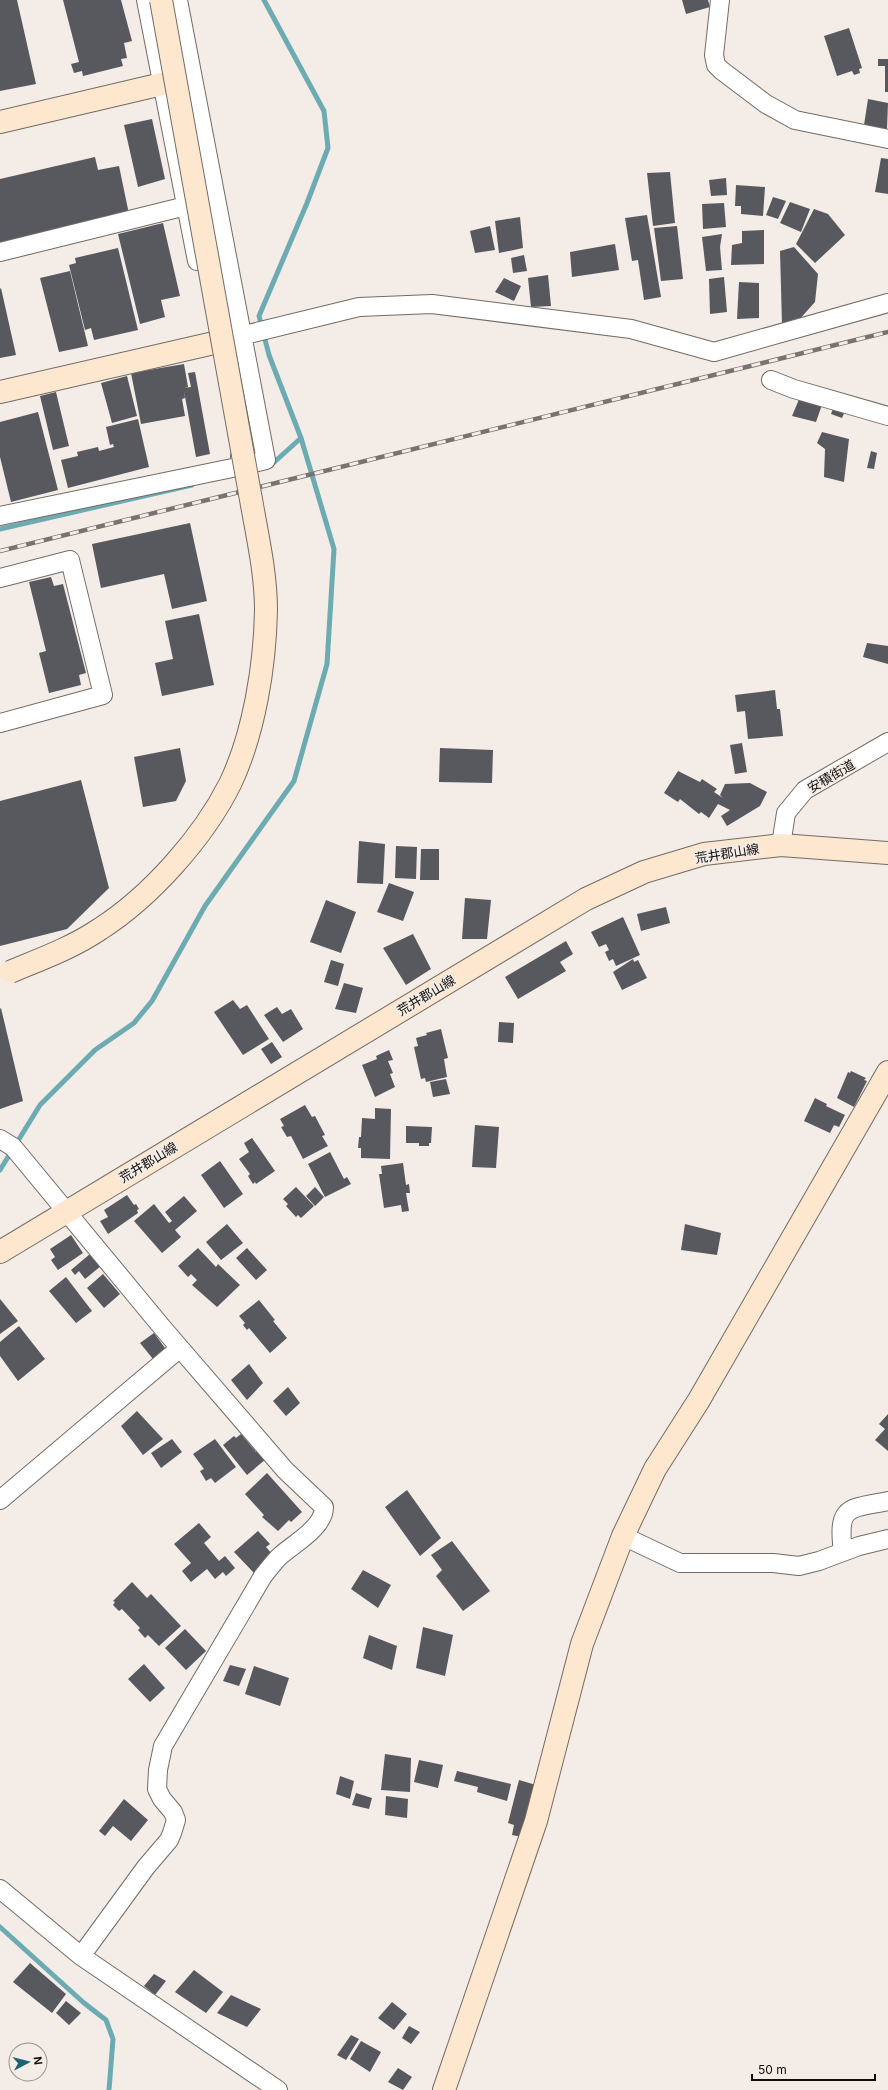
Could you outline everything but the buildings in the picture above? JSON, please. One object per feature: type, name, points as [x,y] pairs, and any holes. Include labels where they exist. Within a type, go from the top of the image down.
[{"type":"street","points":[[146,0],[214,343],[242,466]]},
{"type":"street","points":[[5,973],[74,945],[101,929],[152,888],[175,864],[216,807],[229,784],[252,721],[258,686],[266,610],[264,585],[252,505],[161,0]]},
{"type":"street","points":[[0,516],[266,460],[243,336],[203,138],[178,0]]},
{"type":"street","points":[[720,0],[714,55],[716,65],[721,70],[766,104],[795,120],[888,139]]},
{"type":"street","points":[[0,122],[162,84]]},
{"type":"street","points":[[0,252],[186,206]]},
{"type":"street","points":[[0,392],[359,308],[432,304],[631,329],[714,352],[888,303]]},
{"type":"street","points":[[771,380],[794,390],[888,416]]},
{"type":"street","points":[[0,578],[70,560],[103,695],[0,723]]},
{"type":"street","name":"安積街道","points":[[781,845],[786,813],[805,790],[888,742]]},
{"type":"street","name":"荒井郡山線","points":[[0,1252],[586,899],[644,872],[704,854],[781,845],[888,853]]},
{"type":"street","points":[[444,2090],[536,1821],[582,1644],[624,1536],[655,1469],[699,1400],[888,1072]]},
{"type":"street","points":[[0,1139],[13,1147],[180,1348],[285,1470],[324,1507],[324,1514],[316,1525],[280,1557],[263,1576],[163,1746],[158,1770],[157,1789],[162,1799],[173,1812],[176,1820],[172,1833],[169,1840],[146,1867],[81,1956]]},
{"type":"street","points":[[0,1500],[180,1348]]},
{"type":"street","points":[[843,1552],[842,1522],[845,1513],[853,1508],[888,1501]]},
{"type":"street","points":[[624,1536],[680,1563],[773,1563],[799,1566],[859,1546],[888,1539]]},
{"type":"street","points":[[0,1889],[81,1956],[278,2090]]},
{"type":"waterway","points":[[0,1170],[40,1105],[95,1050],[134,1023],[152,1001],[205,906],[294,781],[327,664],[334,549],[301,438],[269,355],[259,316],[307,203],[328,148],[324,111],[264,0]]},
{"type":"waterway","points":[[271,465],[301,438]]},
{"type":"waterway","points":[[0,529],[192,485]]},
{"type":"waterway","points":[[0,1927],[84,2003],[106,2020],[113,2039],[109,2090]]},
{"type":"railway","points":[[0,551],[888,332]]}]
